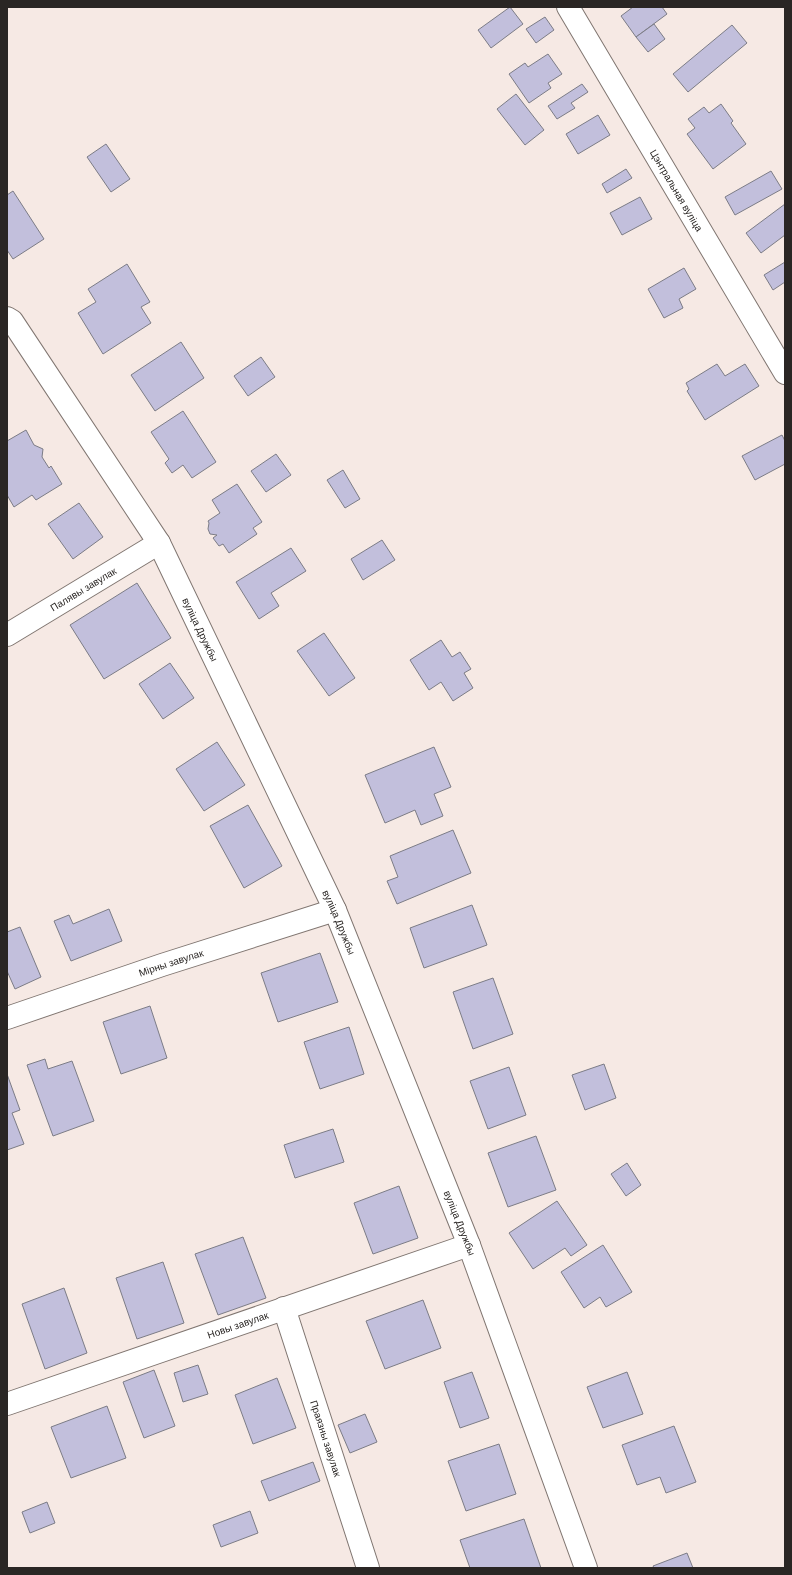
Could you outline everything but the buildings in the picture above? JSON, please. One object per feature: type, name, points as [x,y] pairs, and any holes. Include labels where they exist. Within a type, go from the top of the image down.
[{"type":"street","name":"Цэнтральная вуліца","points":[[568,7],[785,373]]},
{"type":"street","name":"вуліца Дружбы","points":[[7,318],[12,320],[159,543],[335,910],[469,1245],[586,1568]]},
{"type":"street","name":"Палявы завулак","points":[[7,635],[159,543]]},
{"type":"street","name":"Мірны завулак","points":[[7,1018],[162,965],[335,910]]},
{"type":"street","name":"Новы завулак","points":[[7,1404],[469,1245]]},
{"type":"street","name":"Праязны завулак","points":[[284,1308],[368,1568]]}]
